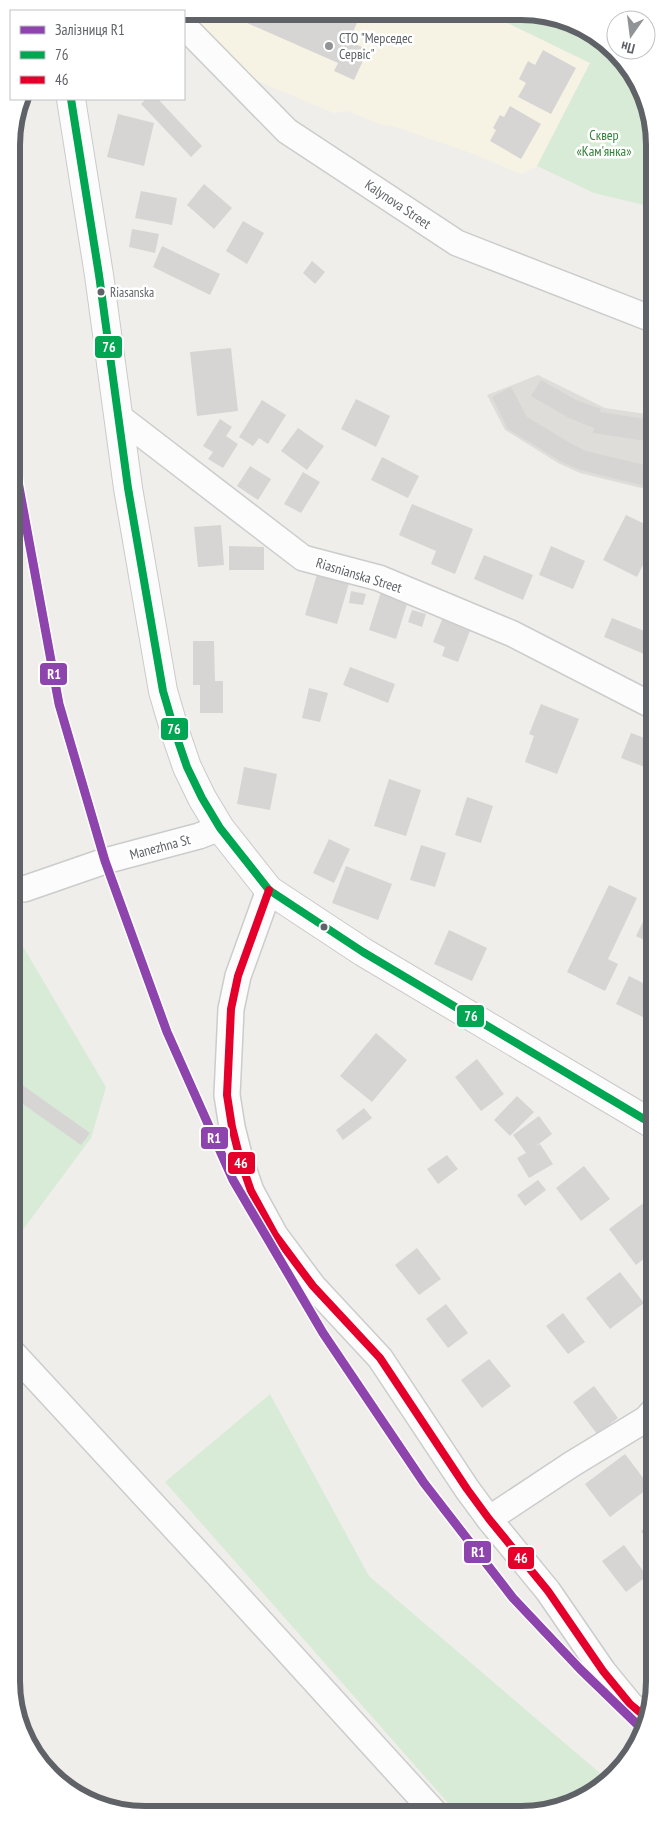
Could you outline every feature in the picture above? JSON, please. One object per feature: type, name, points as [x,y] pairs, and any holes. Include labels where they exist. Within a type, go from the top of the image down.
[{"type":"main road","points":[[71,100],[99,275],[141,568],[164,691],[175,732],[202,798],[220,828],[269,890],[363,952],[646,1120]]},
{"type":"street","name":"Kalynova Street","points":[[185,27],[287,131],[457,243],[646,316]]},
{"type":"street","name":"Riasnianska Street","points":[[118,416],[303,558],[379,578],[513,634],[646,702]]},
{"type":"street","name":"Manezhna St","points":[[20,889],[24,889],[105,861],[199,836],[220,828]]},
{"type":"street","points":[[269,890],[238,976],[231,1009],[227,1095],[240,1159],[251,1192],[275,1234],[312,1286],[380,1358],[489,1519],[548,1590],[603,1671],[630,1704],[642,1714]]},
{"type":"street","points":[[20,1361],[428,1806]]},
{"type":"street","points":[[489,1519],[572,1464],[646,1419]]},
{"type":"shaded area","points":[[191,20],[501,20],[590,63],[537,166],[521,174],[471,153],[393,126],[382,125],[348,111],[334,113],[243,75]]},
{"type":"shaded area","points":[[538,375],[605,408],[646,414],[646,489],[580,473],[558,463],[505,430],[487,395]]},
{"type":"green space","name":"Сквер «Кам'янка»","points":[[501,20],[545,22],[569,30],[597,46],[606,54],[606,60],[612,60],[620,69],[633,90],[644,121],[646,206],[594,193],[537,166],[590,63]]},
{"type":"green space","points":[[20,941],[106,1087],[91,1138],[20,1234]]},
{"type":"green space","points":[[270,1394],[369,1576],[603,1775],[590,1785],[569,1796],[545,1804],[529,1806],[451,1806],[165,1482]]},
{"type":"building","name":"СТО \"Мерседес Сервіс\"","points":[[240,20],[358,20],[349,41],[368,50],[354,80],[334,71],[338,63]]},
{"type":"building","points":[[543,50],[576,68],[551,114],[518,97],[526,83],[519,79],[528,61],[535,65]]},
{"type":"building","points":[[145,100],[159,100],[202,146],[191,157],[141,104]]},
{"type":"building","points":[[510,106],[541,124],[521,159],[490,141],[496,130],[493,128],[500,115],[504,117]]},
{"type":"building","points":[[118,114],[154,123],[144,166],[107,157]]},
{"type":"building","points":[[204,184],[232,208],[214,229],[187,205]]},
{"type":"building","points":[[141,191],[177,198],[172,225],[135,218]]},
{"type":"building","points":[[243,221],[264,233],[247,264],[226,251]]},
{"type":"building","points":[[132,229],[159,234],[155,253],[129,247]]},
{"type":"building","points":[[162,246],[220,274],[210,295],[153,267]]},
{"type":"building","points":[[312,261],[325,272],[315,284],[303,273]]},
{"type":"building","points":[[231,348],[238,411],[197,416],[190,352]]},
{"type":"building","points":[[541,380],[576,400],[601,409],[600,412],[646,419],[646,441],[593,433],[594,428],[569,418],[531,396]]},
{"type":"building","points":[[511,387],[527,417],[570,443],[586,451],[646,465],[646,486],[580,470],[560,461],[508,429],[492,397]]},
{"type":"building","points":[[356,399],[390,416],[376,447],[341,429]]},
{"type":"building","points":[[262,400],[286,415],[268,444],[259,438],[253,446],[239,437]]},
{"type":"building","points":[[220,419],[232,427],[226,436],[238,444],[223,468],[208,459],[213,452],[203,446]]},
{"type":"building","points":[[298,428],[324,446],[307,470],[281,451]]},
{"type":"building","points":[[382,457],[419,476],[408,498],[371,480]]},
{"type":"building","points":[[250,466],[271,479],[258,500],[237,486]]},
{"type":"building","points":[[303,472],[320,482],[301,513],[284,504]]},
{"type":"building","points":[[412,504],[473,529],[455,574],[431,564],[436,551],[399,535]]},
{"type":"building","points":[[626,515],[646,525],[646,559],[637,577],[603,560]]},
{"type":"building","points":[[221,525],[224,565],[198,567],[194,527]]},
{"type":"building","points":[[229,546],[264,547],[264,570],[229,570]]},
{"type":"building","points":[[551,546],[585,561],[573,589],[539,575]]},
{"type":"building","points":[[484,555],[533,575],[523,600],[474,579]]},
{"type":"building","points":[[318,571],[350,580],[337,624],[305,615]]},
{"type":"building","points":[[351,591],[366,594],[363,605],[349,603]]},
{"type":"building","points":[[381,592],[408,601],[396,639],[369,630]]},
{"type":"building","points":[[412,610],[426,614],[422,627],[408,622]]},
{"type":"building","points":[[443,617],[471,628],[458,662],[442,656],[445,647],[433,642]]},
{"type":"building","points":[[612,618],[646,632],[646,649],[644,654],[604,637]]},
{"type":"building","points":[[193,641],[214,641],[215,681],[223,681],[223,713],[200,713],[200,685],[193,685]]},
{"type":"building","points":[[350,667],[395,684],[388,703],[343,685]]},
{"type":"building","points":[[309,688],[328,693],[320,722],[302,718]]},
{"type":"building","points":[[541,704],[579,719],[557,774],[525,762],[534,736],[529,734]]},
{"type":"building","points":[[631,733],[646,738],[646,767],[621,758]]},
{"type":"building","points":[[244,767],[277,774],[270,810],[237,804]]},
{"type":"building","points":[[389,779],[421,790],[406,836],[374,826]]},
{"type":"building","points":[[467,797],[493,806],[481,843],[455,835]]},
{"type":"building","points":[[329,839],[350,849],[334,883],[313,873]]},
{"type":"building","points":[[421,845],[446,853],[435,887],[410,880]]},
{"type":"building","points":[[346,866],[392,884],[378,920],[332,903]]},
{"type":"building","points":[[609,885],[637,898],[608,959],[618,964],[605,991],[567,972]]},
{"type":"building","points":[[646,915],[646,941],[636,936]]},
{"type":"building","points":[[449,930],[487,948],[472,981],[434,964]]},
{"type":"building","points":[[629,976],[646,984],[646,1019],[616,1004]]},
{"type":"building","points":[[376,1033],[407,1060],[372,1102],[340,1076]]},
{"type":"building","points":[[477,1059],[504,1094],[481,1111],[455,1077]]},
{"type":"building","points":[[20,1083],[90,1133],[81,1145],[20,1102]]},
{"type":"building","points":[[517,1096],[534,1112],[510,1136],[494,1120]]},
{"type":"building","points":[[364,1108],[372,1118],[343,1140],[336,1130]]},
{"type":"building","points":[[539,1116],[552,1134],[535,1147],[540,1144],[553,1164],[529,1178],[517,1158],[526,1153],[513,1135]]},
{"type":"building","points":[[447,1155],[458,1169],[438,1184],[427,1169]]},
{"type":"building","points":[[584,1166],[610,1199],[581,1221],[556,1188]]},
{"type":"building","points":[[538,1180],[546,1190],[525,1206],[517,1195]]},
{"type":"building","points":[[646,1201],[646,1257],[636,1265],[609,1229]]},
{"type":"building","points":[[417,1248],[441,1279],[419,1295],[395,1265]]},
{"type":"building","points":[[620,1272],[644,1303],[610,1329],[586,1298]]},
{"type":"building","points":[[446,1304],[468,1333],[448,1348],[426,1319]]},
{"type":"building","points":[[563,1313],[585,1342],[568,1354],[546,1326]]},
{"type":"building","points":[[489,1359],[511,1386],[482,1408],[461,1380]]},
{"type":"building","points":[[594,1386],[618,1418],[597,1434],[573,1402]]},
{"type":"building","points":[[625,1454],[646,1482],[646,1490],[610,1517],[585,1484]]},
{"type":"building","points":[[646,1528],[646,1538],[641,1531]]},
{"type":"building","points":[[624,1545],[646,1577],[626,1592],[602,1561]]},
{"type":"rail line","name":"R1","points":[[20,492],[59,704],[105,861],[167,1032],[233,1180],[323,1333],[424,1483],[513,1598],[580,1669],[638,1725]]},
{"type":"transit line","name":"76","points":[[71,100],[99,275],[128,488],[163,691],[187,767],[202,798],[220,828],[269,890],[363,952],[646,1120]]},
{"type":"transit line","name":"46","points":[[269,890],[238,976],[231,1009],[227,1095],[232,1127],[251,1191],[275,1235],[313,1286],[380,1358],[489,1519],[548,1591],[603,1671],[630,1704],[642,1714]]},
{"type":"place","name":"СТО \"Мерседес Сервіс\"","points":[[329,46]]},
{"type":"place","name":"Riasanska","points":[[101,292]]}]
